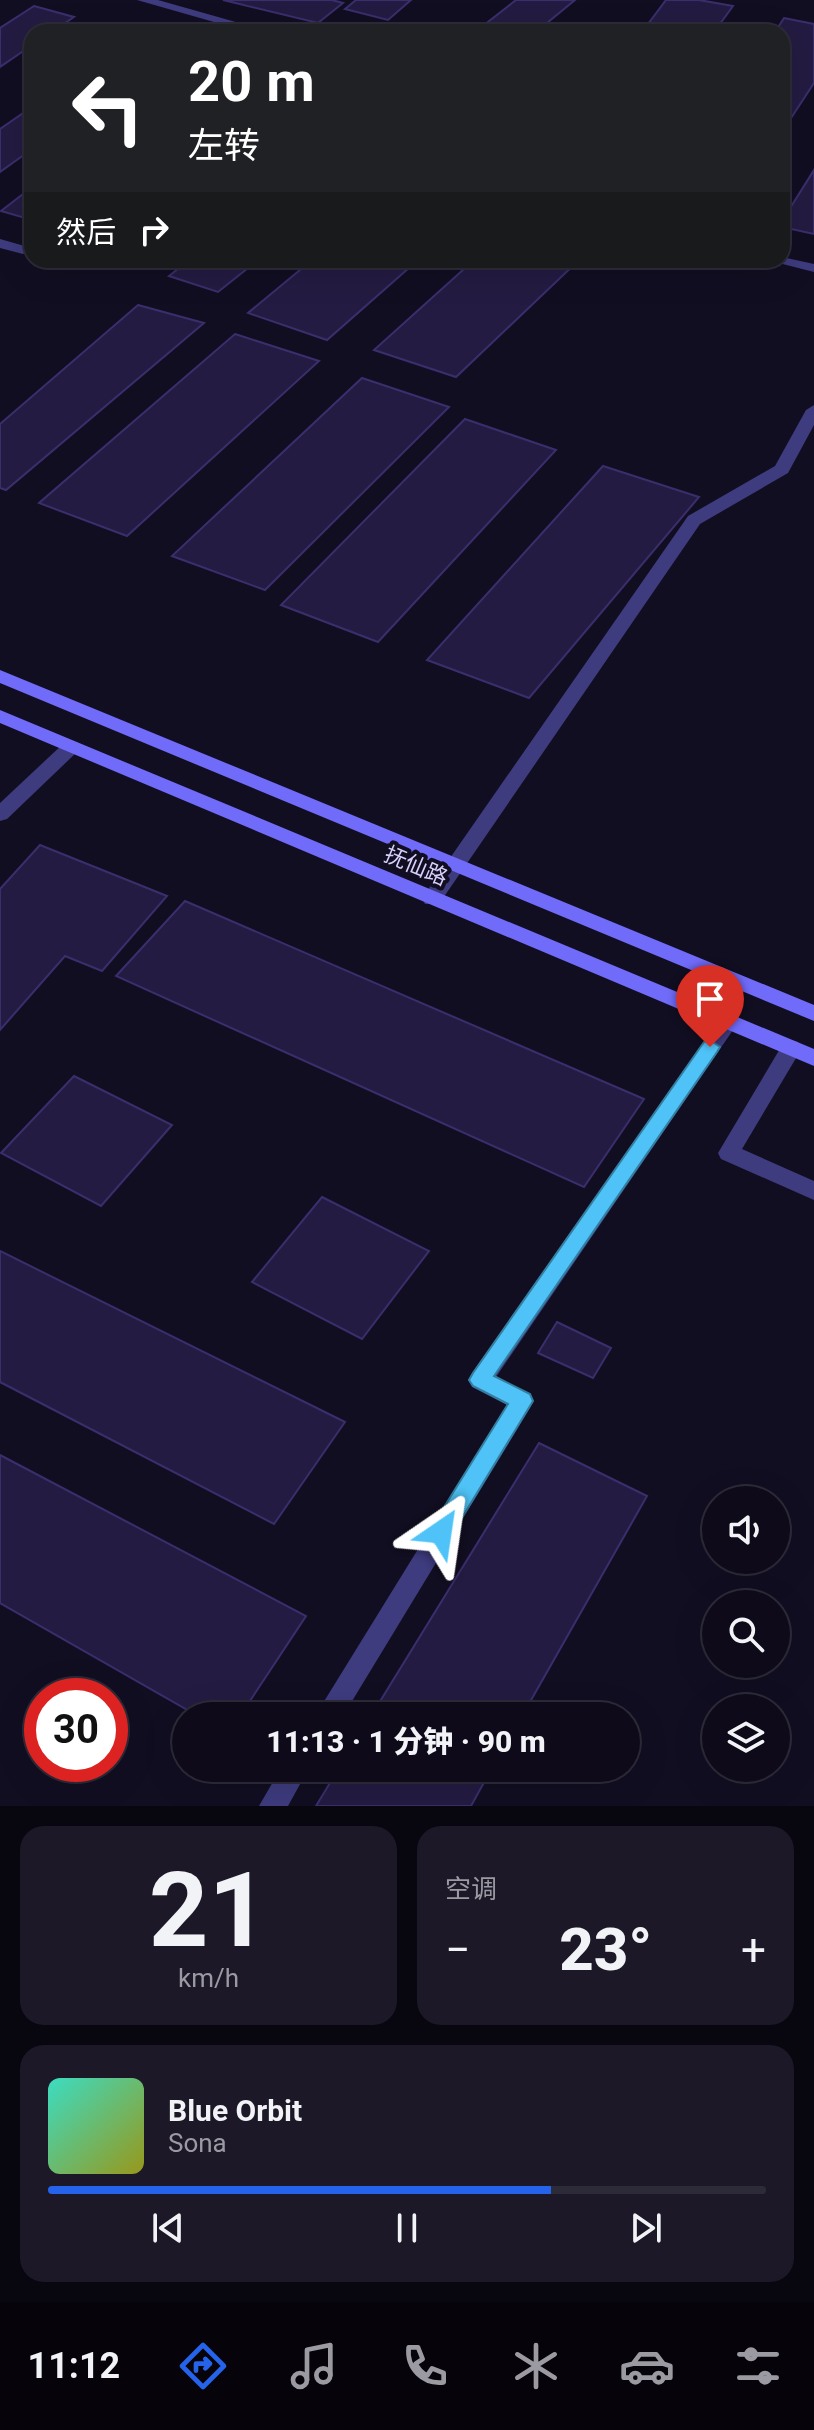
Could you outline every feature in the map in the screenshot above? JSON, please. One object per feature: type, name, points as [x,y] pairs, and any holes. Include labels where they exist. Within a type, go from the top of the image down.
[{"type":"main road","name":"抚仙路","points":[[0,676],[814,1013]]},
{"type":"main road","name":"抚仙路","points":[[0,716],[814,1058]]},
{"type":"street","points":[[143,0],[234,24]]},
{"type":"street","points":[[0,243],[23,250]]},
{"type":"street","points":[[790,263],[814,268]]},
{"type":"street","points":[[432,899],[694,520],[782,469],[814,410]]},
{"type":"street","points":[[0,814],[71,747]]},
{"type":"street","points":[[337,1702],[522,1401],[480,1380],[728,1022]]},
{"type":"street","points":[[791,1048],[729,1153],[814,1191]]},
{"type":"street","points":[[273,1806],[288,1782]]},
{"type":"building","points":[[223,0],[332,0],[343,3],[318,23]]},
{"type":"building","points":[[356,0],[411,0],[388,20],[345,9]]},
{"type":"building","points":[[516,0],[575,0],[546,24],[485,24]]},
{"type":"building","points":[[666,0],[699,0],[733,6],[720,24],[648,24]]},
{"type":"building","points":[[34,6],[74,17],[64,24],[24,24],[24,50],[0,67],[0,28]]},
{"type":"building","points":[[784,18],[814,24],[814,83],[790,120],[790,24],[780,24]]},
{"type":"building","points":[[24,112],[24,155],[0,172],[0,129]]},
{"type":"building","points":[[814,170],[814,234],[790,229],[790,208]]},
{"type":"building","points":[[24,193],[24,218],[1,211]]},
{"type":"building","points":[[179,268],[248,268],[218,292],[169,276]]},
{"type":"building","points":[[302,268],[409,268],[327,340],[248,313]]},
{"type":"building","points":[[465,268],[571,268],[456,377],[374,350]]},
{"type":"building","points":[[138,305],[204,323],[6,490],[0,488],[0,424]]},
{"type":"building","points":[[235,334],[319,361],[127,536],[39,503]]},
{"type":"building","points":[[362,378],[449,407],[265,590],[172,556]]},
{"type":"building","points":[[465,419],[556,450],[378,642],[281,605]]},
{"type":"building","points":[[603,466],[699,497],[529,698],[427,660]]},
{"type":"building","points":[[40,845],[167,896],[102,971],[65,956],[0,1030],[0,889]]},
{"type":"building","points":[[185,901],[644,1099],[584,1187],[116,976]]},
{"type":"building","points":[[74,1076],[172,1125],[101,1206],[1,1153]]},
{"type":"building","points":[[322,1197],[429,1251],[362,1339],[252,1282]]},
{"type":"building","points":[[0,1251],[345,1422],[274,1524],[0,1382]]},
{"type":"building","points":[[557,1322],[611,1348],[593,1378],[538,1353]]},
{"type":"building","points":[[539,1443],[647,1496],[530,1702],[380,1702]]},
{"type":"building","points":[[0,1455],[306,1616],[249,1702],[173,1702],[0,1603]]},
{"type":"building","points":[[331,1782],[484,1782],[471,1806],[316,1806]]},
{"type":"route","points":[[441,1532],[522,1401],[480,1380],[710,1047]]}]
